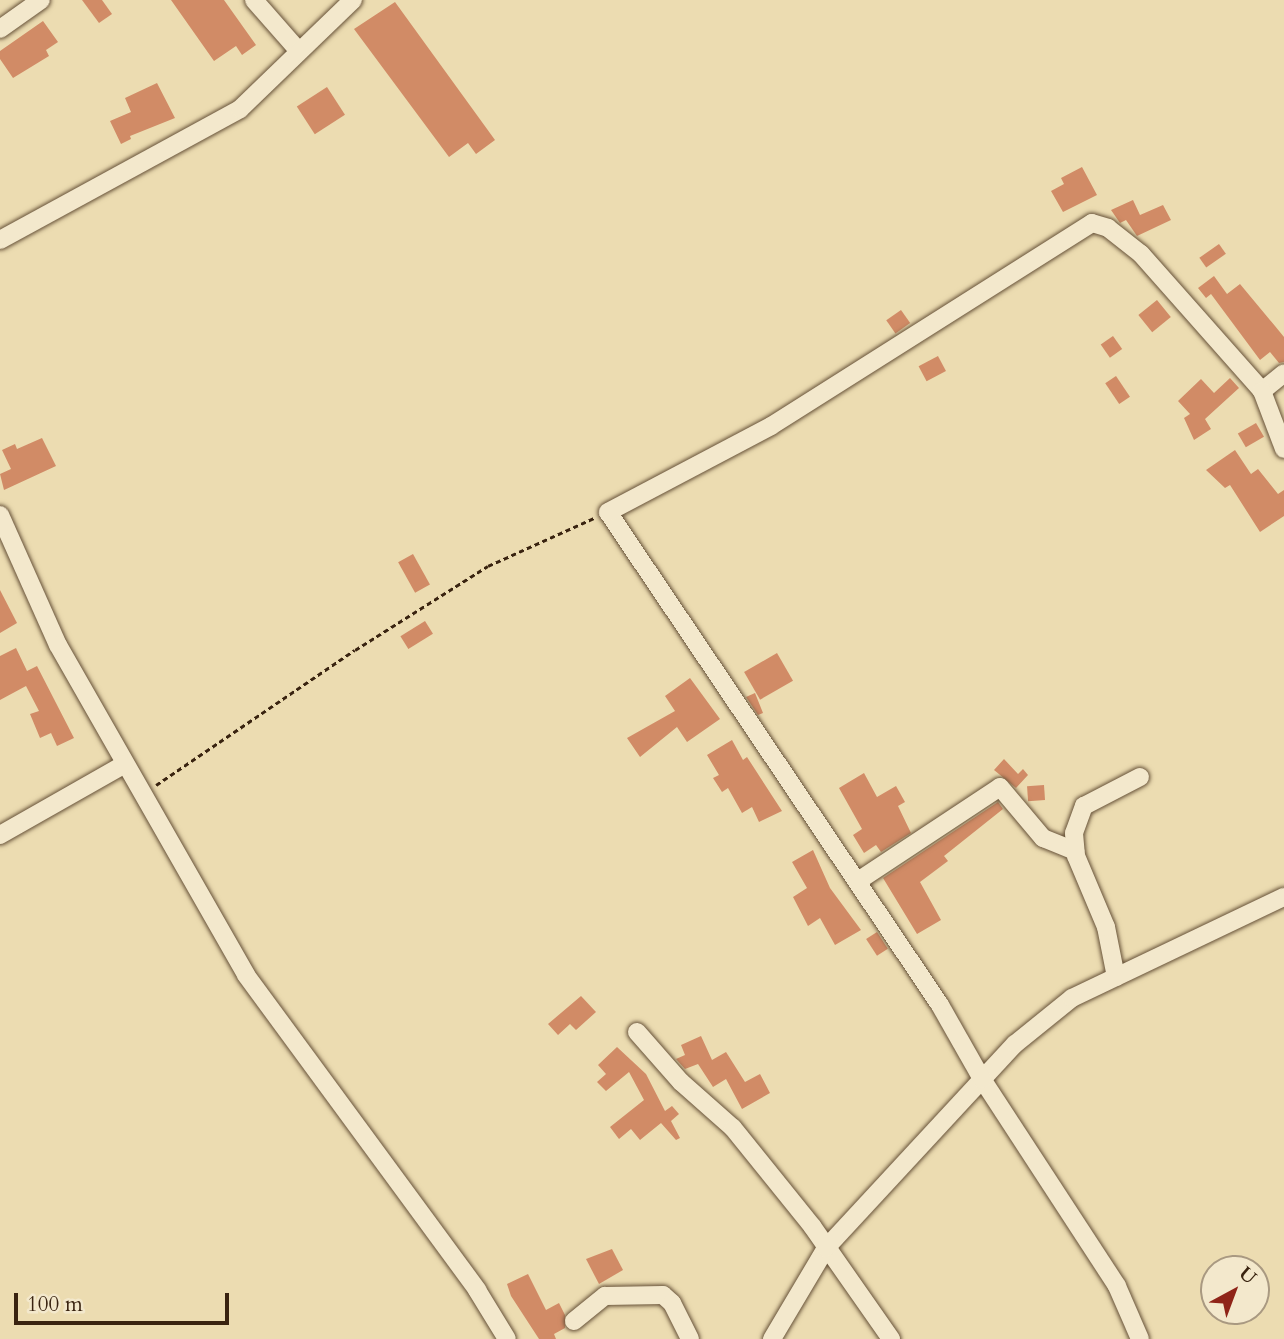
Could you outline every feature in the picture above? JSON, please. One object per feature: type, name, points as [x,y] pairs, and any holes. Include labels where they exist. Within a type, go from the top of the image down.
[{"type":"street","points":[[0,29],[41,0]]},
{"type":"street","points":[[254,0],[298,50]]},
{"type":"street","points":[[0,240],[240,109],[266,89],[298,50],[353,0]]},
{"type":"street","points":[[1140,1339],[1117,1286],[982,1079],[940,1005],[608,512],[771,426],[1092,223],[1108,228],[1141,254],[1262,391],[1284,449]]},
{"type":"street","points":[[1262,391],[1284,373]]},
{"type":"street","points":[[0,515],[58,645],[123,765],[246,975],[420,1218],[481,1295],[507,1339]]},
{"type":"street","points":[[0,835],[123,765]]},
{"type":"street","points":[[1116,977],[1106,927],[1075,851],[1074,833],[1084,806],[1140,777]]},
{"type":"street","points":[[858,881],[1000,788],[1012,797],[1043,838],[1075,851]]},
{"type":"street","points":[[772,1339],[826,1248],[982,1079],[1072,998],[1283,900]]},
{"type":"street","points":[[637,1032],[681,1082],[733,1128],[826,1248],[891,1339]]},
{"type":"street","points":[[574,1321],[605,1296],[663,1295],[672,1303],[690,1339]]},
{"type":"path","points":[[142,795],[355,650],[479,572],[608,512]]},
{"type":"building","points":[[82,0],[102,0],[112,14],[99,23]]},
{"type":"building","points":[[171,0],[224,0],[256,45],[242,55],[236,46],[214,61]]},
{"type":"building","points":[[395,2],[495,140],[476,154],[468,143],[449,157],[354,29]]},
{"type":"building","points":[[43,21],[58,42],[46,50],[49,56],[13,78],[0,59],[0,51]]},
{"type":"building","points":[[157,83],[175,118],[130,136],[131,139],[121,144],[110,121],[131,112],[125,98]]},
{"type":"building","points":[[327,87],[345,115],[315,134],[297,107]]},
{"type":"building","points":[[1082,167],[1097,195],[1063,212],[1051,191],[1064,184],[1061,178]]},
{"type":"building","points":[[1133,200],[1140,215],[1163,205],[1171,220],[1137,236],[1126,220],[1120,223],[1111,210]]},
{"type":"building","points":[[1219,244],[1226,254],[1206,268],[1199,258]]},
{"type":"building","points":[[1214,276],[1227,294],[1240,284],[1284,337],[1284,362],[1279,363],[1270,352],[1260,360],[1211,294],[1206,298],[1198,288]]},
{"type":"building","points":[[1157,300],[1171,317],[1152,332],[1138,315]]},
{"type":"building","points":[[901,310],[910,323],[895,333],[886,320]]},
{"type":"building","points":[[1113,336],[1122,349],[1110,358],[1101,345]]},
{"type":"building","points":[[938,356],[946,371],[927,381],[919,366]]},
{"type":"building","points":[[1116,376],[1130,397],[1119,404],[1105,383]]},
{"type":"building","points":[[1230,378],[1239,388],[1205,419],[1211,429],[1194,440],[1184,418],[1190,414],[1178,401],[1201,379],[1214,393]]},
{"type":"building","points":[[1256,423],[1264,437],[1246,447],[1238,434]]},
{"type":"building","points":[[42,438],[56,466],[4,490],[0,474],[11,469],[2,450],[15,444],[17,449]]},
{"type":"building","points":[[1235,450],[1251,474],[1258,469],[1278,494],[1284,490],[1284,516],[1260,532],[1230,485],[1225,488],[1206,470]]},
{"type":"building","points":[[413,554],[430,585],[415,593],[398,562]]},
{"type":"building","points":[[0,590],[17,623],[0,633]]},
{"type":"building","points":[[425,621],[433,634],[408,649],[400,636]]},
{"type":"building","points":[[16,648],[27,671],[37,666],[74,738],[57,746],[51,733],[40,738],[30,714],[39,711],[26,686],[0,700],[0,656]]},
{"type":"building","points":[[777,653],[793,681],[760,700],[744,672]]},
{"type":"building","points":[[690,678],[720,719],[687,742],[677,727],[640,757],[627,738],[675,711],[665,696]]},
{"type":"building","points":[[755,693],[763,713],[758,715],[746,697]]},
{"type":"building","points":[[732,740],[743,760],[747,757],[782,811],[759,822],[752,807],[742,813],[728,788],[722,792],[713,778],[719,775],[707,755]]},
{"type":"building","points":[[1004,759],[1018,774],[1023,769],[1028,775],[1016,788],[994,770]]},
{"type":"building","points":[[864,773],[877,797],[896,786],[905,802],[898,806],[911,833],[881,852],[876,845],[864,853],[853,835],[862,829],[839,788]]},
{"type":"building","points":[[1044,785],[1045,800],[1028,801],[1027,786]]},
{"type":"building","points":[[998,802],[1003,809],[944,856],[948,861],[920,882],[941,920],[917,934],[883,878]]},
{"type":"building","points":[[813,850],[830,888],[861,930],[835,945],[820,918],[808,926],[793,897],[807,888],[792,862]]},
{"type":"building","points":[[877,932],[888,949],[877,956],[866,939]]},
{"type":"building","points":[[581,996],[596,1012],[576,1030],[570,1024],[558,1035],[548,1024]]},
{"type":"building","points":[[701,1036],[712,1060],[726,1052],[745,1082],[760,1074],[770,1093],[742,1109],[726,1079],[713,1087],[698,1064],[685,1069],[676,1059],[685,1055],[681,1045]]},
{"type":"building","points":[[617,1047],[646,1074],[665,1111],[672,1106],[679,1114],[671,1121],[680,1138],[676,1140],[661,1123],[640,1140],[631,1129],[619,1139],[610,1127],[644,1100],[629,1072],[606,1091],[597,1082],[606,1074],[598,1065]]},
{"type":"building","points":[[612,1249],[623,1270],[599,1284],[586,1259]]},
{"type":"building","points":[[528,1274],[546,1310],[559,1303],[565,1315],[565,1328],[554,1334],[556,1339],[539,1339],[511,1296],[507,1284]]}]
